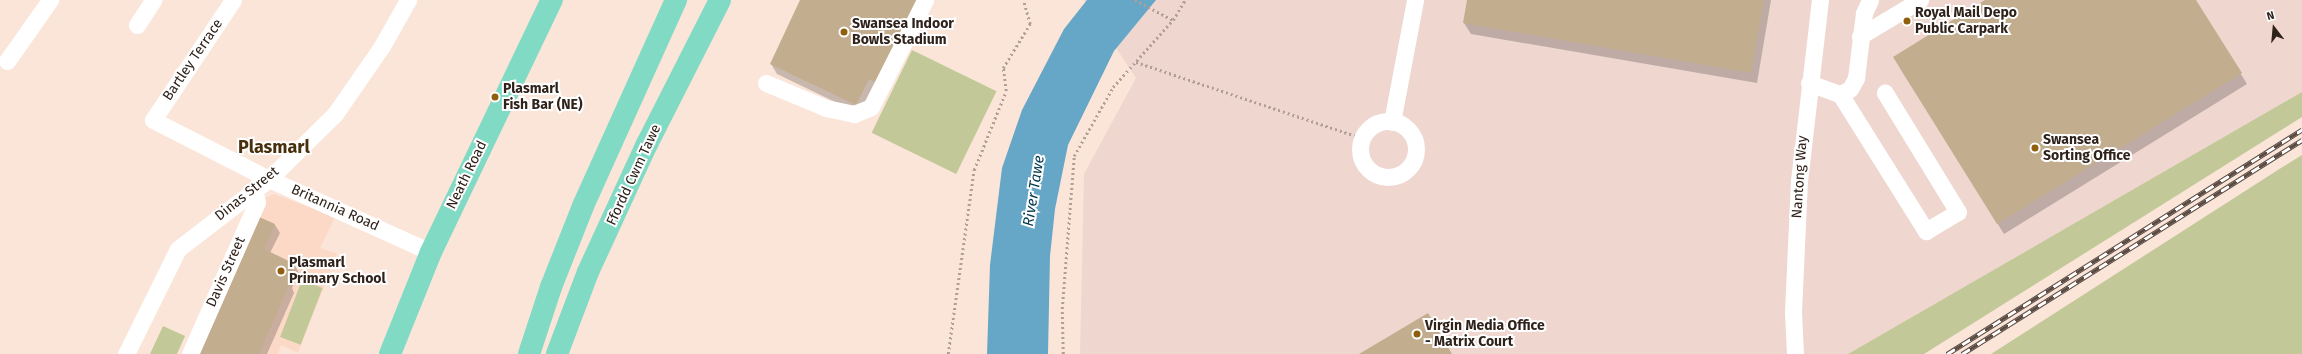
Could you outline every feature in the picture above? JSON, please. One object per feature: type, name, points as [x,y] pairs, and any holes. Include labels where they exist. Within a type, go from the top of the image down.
[{"type":"main road","name":"Neath Road","points":[[390,354],[431,252],[552,0]]},
{"type":"main road","points":[[529,354],[551,287],[583,206],[676,0]]},
{"type":"main road","points":[[662,31],[682,0]]},
{"type":"main road","name":"Ffordd Cwm Tawe","points":[[557,354],[588,272],[648,144],[720,0]]},
{"type":"street","points":[[7,61],[50,0]]},
{"type":"street","points":[[137,25],[153,0]]},
{"type":"street","name":"Bartley Terrace","points":[[153,120],[233,0]]},
{"type":"street","name":"Dinas Street","points":[[126,354],[178,249],[269,179],[335,114],[382,46],[408,0]]},
{"type":"street","points":[[766,83],[826,108],[847,113],[854,114],[871,107],[925,0]]},
{"type":"street","points":[[1392,122],[1415,0]]},
{"type":"street","name":"Nantong Way","points":[[1795,354],[1793,312],[1798,188],[1809,83],[1820,0]]},
{"type":"street","points":[[1840,94],[1850,88],[1856,78],[1860,36],[1870,0]]},
{"type":"street","points":[[1860,36],[1920,0]]},
{"type":"street","points":[[1809,83],[1840,94],[1926,231],[1958,212],[1886,93]]},
{"type":"street","name":"Britannia Road","points":[[153,120],[269,179],[431,252]]},
{"type":"street","points":[[1392,122],[1406,129],[1414,142],[1414,159],[1403,172],[1384,177],[1372,172],[1361,157],[1362,138],[1373,125],[1392,122]]},
{"type":"street","name":"Davis Street","points":[[190,354],[257,202],[254,190]]},
{"type":"path","points":[[948,354],[974,170],[1006,91],[1003,68],[1030,24],[1023,0]]},
{"type":"path","points":[[1135,0],[1173,20]]},
{"type":"path","points":[[1063,354],[1062,309],[1074,156],[1113,87],[1173,20],[1185,0]]},
{"type":"path","points":[[1136,62],[1362,138]]},
{"type":"shaded area","points":[[1084,0],[2302,0],[2302,92],[1848,354],[1080,354],[1084,174],[1136,78]]},
{"type":"shaded area","name":"Plasmarl Primary School","points":[[274,194],[335,217],[320,248],[337,254],[298,353],[281,345],[278,354],[195,354],[265,198]]},
{"type":"green space","points":[[912,50],[996,91],[956,174],[872,133]]},
{"type":"green space","points":[[2302,92],[2302,117],[1924,354],[1848,354]]},
{"type":"green space","points":[[2302,155],[2302,354],[1991,354],[2281,168]]},
{"type":"green space","points":[[302,280],[323,288],[301,345],[280,337]]},
{"type":"green space","points":[[163,326],[185,336],[177,354],[150,354]]},
{"type":"water","name":"River Tawe","points":[[1087,0],[1156,0],[1114,51],[1068,145],[1055,209],[1050,256],[1048,354],[987,354],[990,265],[1002,168],[1022,110],[1064,29]]},
{"type":"building","name":"Swansea Indoor Bowls Stadium","points":[[800,0],[919,0],[878,84],[869,79],[856,105],[770,64]]},
{"type":"building","points":[[1467,0],[1764,0],[1751,73],[1463,23]]},
{"type":"building","name":"Swansea Sorting Office","points":[[1985,0],[2196,0],[2242,73],[1997,224],[1893,57]]},
{"type":"building","points":[[257,216],[275,224],[264,249],[295,264],[286,281],[290,283],[259,354],[195,354]]},
{"type":"building","name":"Virgin Media Office - Matrix Court","points":[[1428,313],[1452,354],[1359,354]]},
{"type":"railway","points":[[1947,354],[2302,130]]},
{"type":"railway","points":[[1962,354],[2302,140]]},
{"type":"place","name":"Royal Mail Depo Public Carpark","points":[[1907,21]]},
{"type":"place","name":"Swansea Indoor Bowls Stadium","points":[[844,32]]},
{"type":"place","name":"Plasmarl Fish Bar (NE)","points":[[495,97]]},
{"type":"place","name":"Swansea Sorting Office","points":[[2035,148]]},
{"type":"place","name":"Plasmarl Primary School","points":[[281,271]]},
{"type":"place","name":"Virgin Media Office - Matrix Court","points":[[1417,334]]},
{"type":"district","name":"Plasmarl","points":[[274,147]]}]
